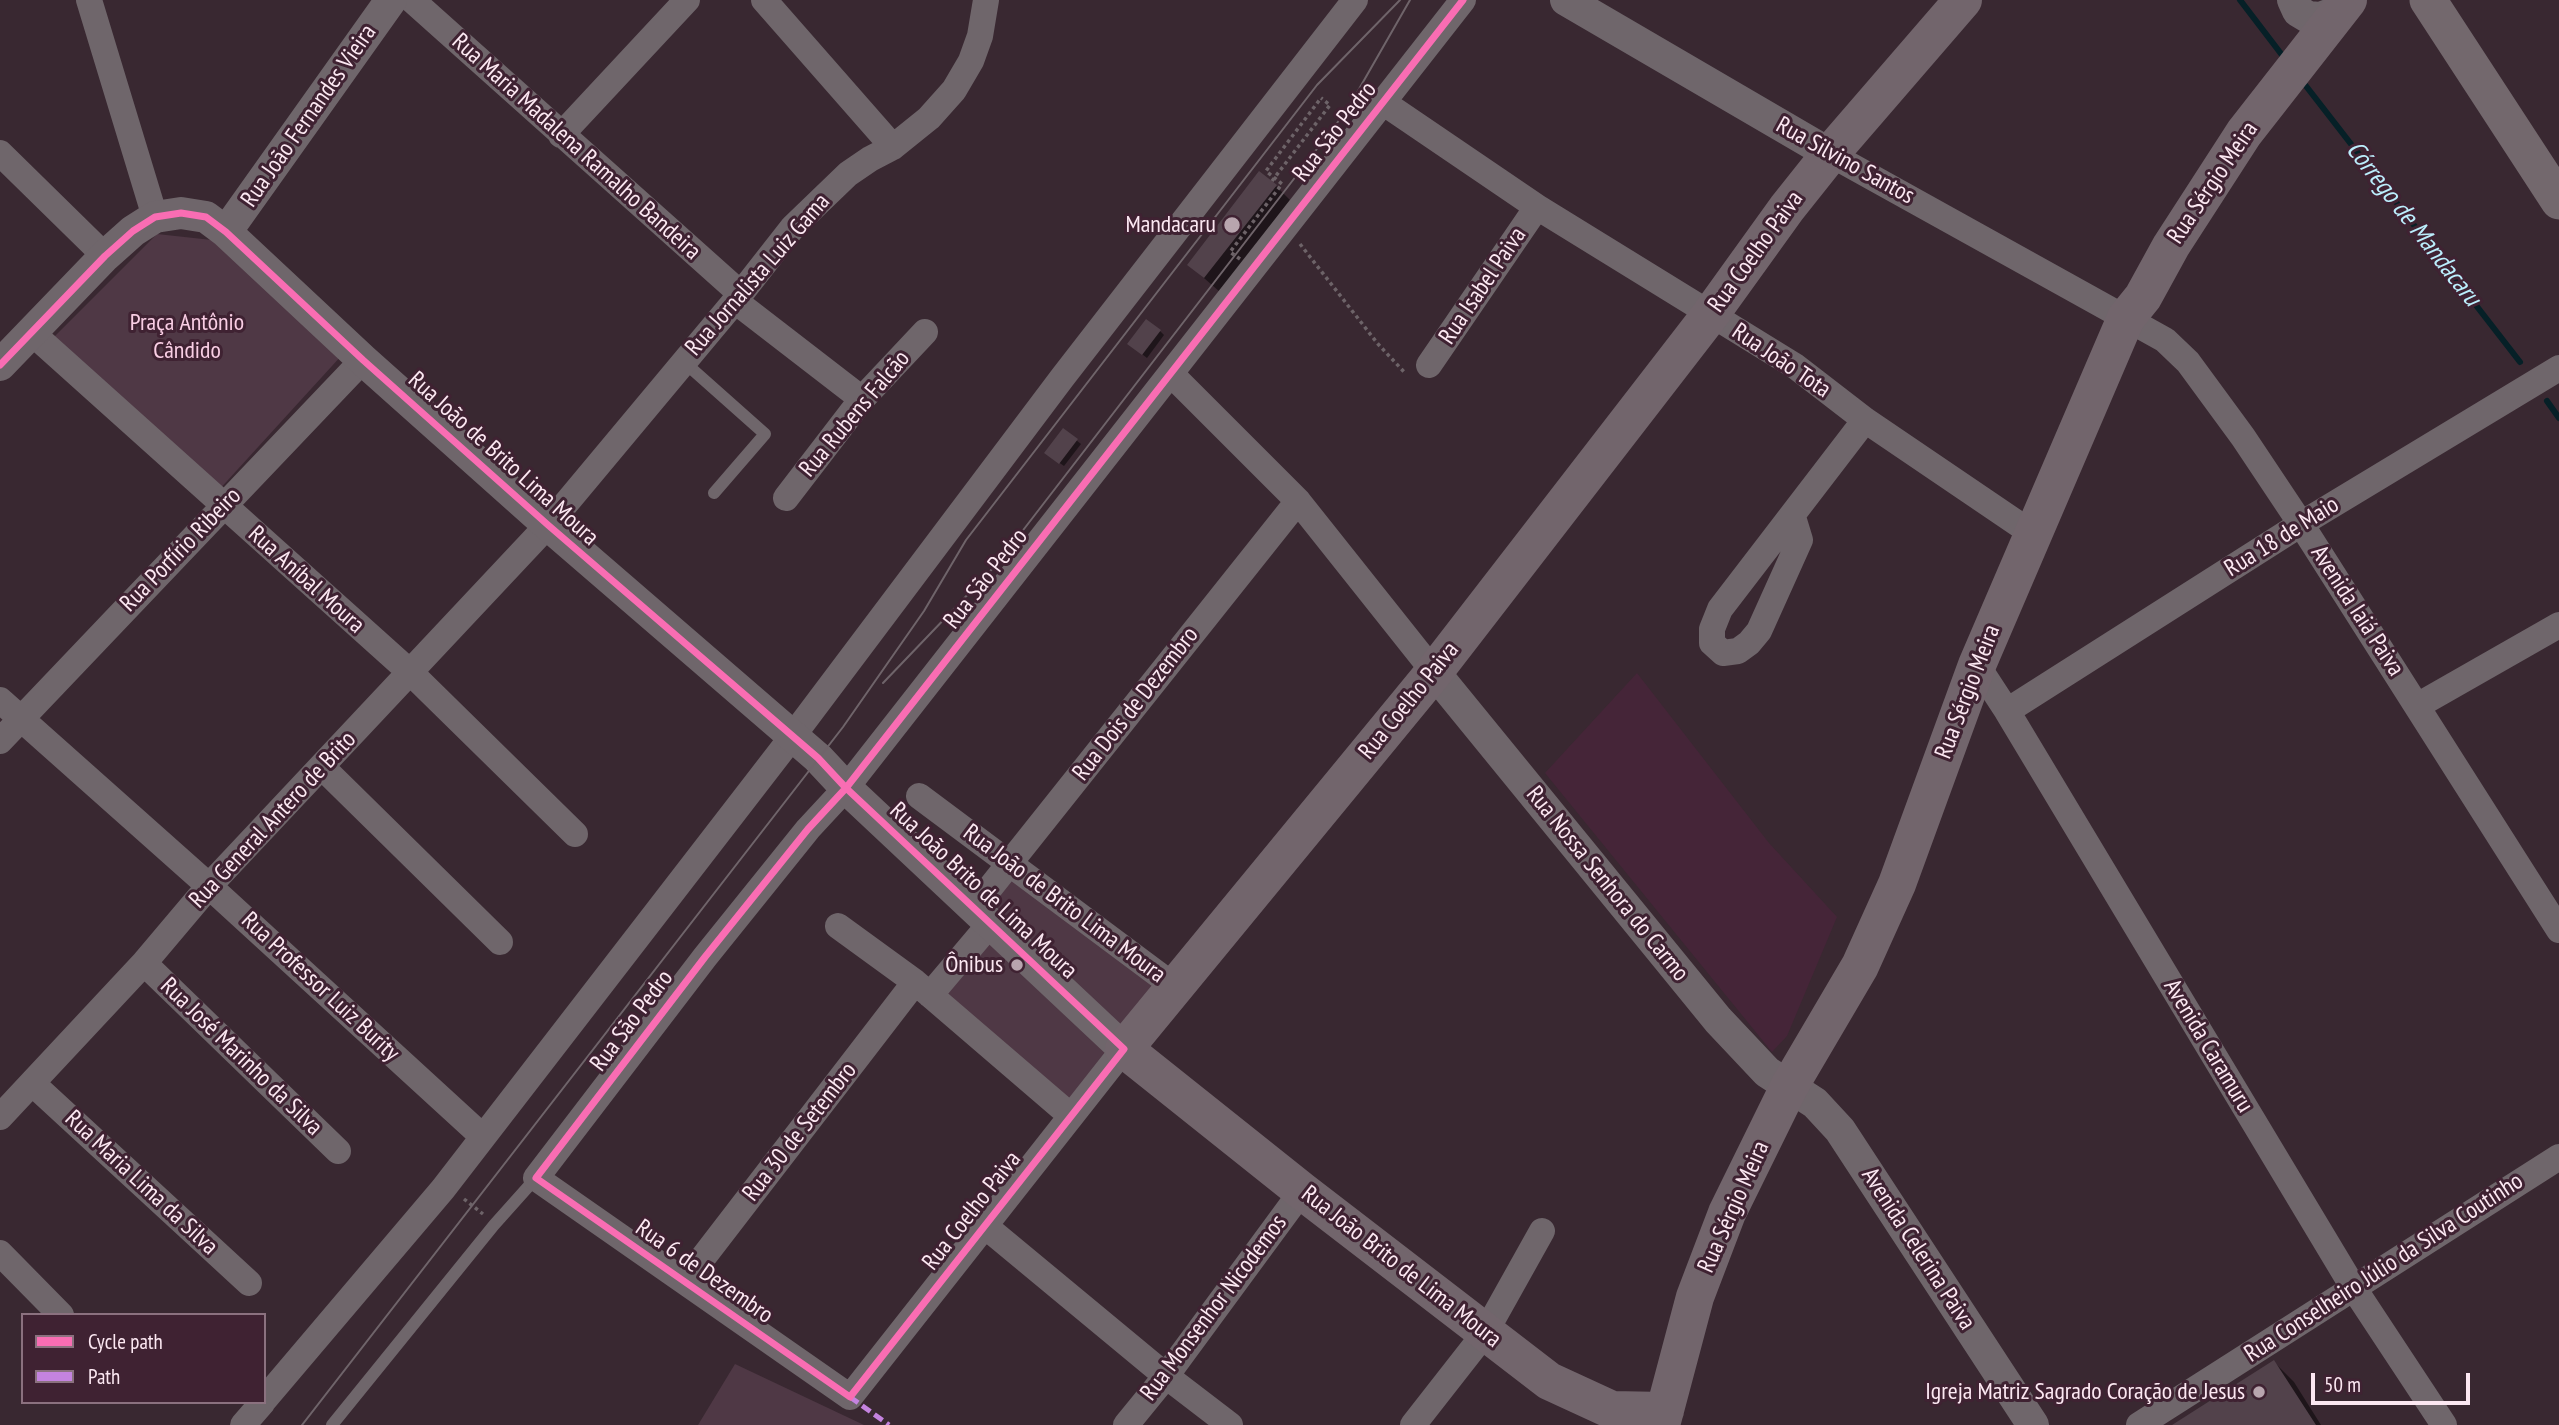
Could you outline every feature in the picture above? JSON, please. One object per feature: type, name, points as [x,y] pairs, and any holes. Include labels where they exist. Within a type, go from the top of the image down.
[{"type":"main road","name":"Rua Coelho Paiva","points":[[1124,1049],[1434,672],[1710,315],[1787,208],[1830,154],[1963,0]]},
{"type":"main road","points":[[2428,0],[2559,201]]},
{"type":"main road","name":"Rua Sérgio Meira","points":[[1663,1418],[1695,1297],[1727,1213],[1790,1085],[1860,966],[1898,884],[1977,665],[2126,318],[2143,297],[2171,246],[2244,133],[2349,3]]},
{"type":"main road","name":"Rua João Brito de Lima Moura","points":[[1124,1049],[1302,1191],[1549,1381]]},
{"type":"main road","points":[[1549,1381],[1612,1410],[1663,1418]]},
{"type":"main road","points":[[1549,1381],[1587,1425]]},
{"type":"street","points":[[0,365],[105,256],[133,231],[155,217],[89,0]]},
{"type":"street","name":"Rua João Fernandes Vieira","points":[[226,232],[391,0]]},
{"type":"street","name":"Rua Maria Madalena Ramalho Bandeira","points":[[412,0],[738,297],[862,399]]},
{"type":"street","points":[[561,135],[687,0]]},
{"type":"street","points":[[764,0],[893,147]]},
{"type":"street","name":"Rua Jornalista Luiz Gama","points":[[548,525],[793,227],[821,197],[870,159],[893,147],[929,118],[954,90],[971,61],[980,36],[986,0]]},
{"type":"street","name":"Rua São Pedro","points":[[266,1397],[443,1189],[792,737],[1062,378],[1355,0]]},
{"type":"street","name":"Rua São Pedro","points":[[536,1178],[705,957],[808,829],[846,788],[1463,0]]},
{"type":"street","name":"Rua Silvino Santos","points":[[1566,0],[1830,154],[2126,318]]},
{"type":"street","points":[[2293,0],[2298,11],[2308,17],[2320,18],[2349,3]]},
{"type":"street","name":"Rua João Tota","points":[[1384,103],[1537,206],[1795,366],[1865,420],[2034,534]]},
{"type":"street","points":[[0,153],[105,256]]},
{"type":"street","name":"Rua Isabel Paiva","points":[[1429,365],[1537,206]]},
{"type":"street","name":"Rua João de Brito Lima Moura","points":[[155,217],[181,213],[206,217],[226,232],[363,360],[548,525],[818,758]]},
{"type":"street","name":"Avenida Iaiá Paiva","points":[[2126,318],[2165,340],[2188,362],[2243,437],[2559,930]]},
{"type":"street","name":"Rua Aníbal Moura","points":[[31,332],[411,673],[575,834]]},
{"type":"street","name":"Rua Rubens Falcão","points":[[786,498],[862,399],[925,332]]},
{"type":"street","name":"Rua Porfírio Ribeiro","points":[[0,741],[363,360]]},
{"type":"street","name":"Rua 18 de Maio","points":[[2007,710],[2301,524],[2559,368]]},
{"type":"street","points":[[1171,375],[1298,501],[1434,672]]},
{"type":"street","points":[[1793,517],[1800,540],[1759,631],[1738,651],[1723,653],[1712,643],[1712,629],[1720,610],[1865,420]]},
{"type":"street","name":"Rua Dois de Dezembro","points":[[982,916],[1011,862],[1298,501]]},
{"type":"street","name":"Rua General Antero de Brito","points":[[0,1117],[144,963],[209,886],[548,525]]},
{"type":"street","points":[[2417,706],[2559,625]]},
{"type":"street","name":"Avenida Caramuru","points":[[1977,665],[2007,710],[2353,1287],[2444,1425]]},
{"type":"street","name":"Rua Nossa Senhora do Carmo","points":[[1434,672],[1718,1020],[1767,1072],[1790,1085]]},
{"type":"street","name":"Rua Professor Luiz Burity","points":[[0,700],[209,886],[482,1136]]},
{"type":"street","name":"Rua João Brito de Lima Moura","points":[[818,758],[846,788],[1124,1049]]},
{"type":"street","points":[[322,767],[500,942]]},
{"type":"street","name":"Rua João de Brito Lima Moura","points":[[919,796],[1011,862],[1175,987]]},
{"type":"street","name":"Rua 30 de Setembro","points":[[685,1281],[982,916]]},
{"type":"street","points":[[838,926],[922,989],[1071,1116]]},
{"type":"street","name":"Rua José Marinho da Silva","points":[[144,963],[338,1151]]},
{"type":"street","name":"Rua Coelho Paiva","points":[[850,1397],[1124,1049]]},
{"type":"street","name":"Rua Maria Lima da Silva","points":[[32,1083],[249,1283]]},
{"type":"street","name":"Avenida Celerina Paiva","points":[[1790,1085],[1815,1103],[1840,1130],[2033,1425]]},
{"type":"street","name":"Rua Conselheiro Júlio da Silva Coutinho","points":[[2140,1425],[2559,1157]]},
{"type":"street","name":"Rua 6 de Dezembro","points":[[536,1178],[850,1397]]},
{"type":"street","name":"Rua Monsenhor Nicodemos","points":[[1126,1425],[1166,1376],[1302,1191]]},
{"type":"street","points":[[985,1226],[1166,1376],[1230,1425]]},
{"type":"street","points":[[1413,1425],[1485,1333],[1542,1231]]},
{"type":"street","points":[[0,1254],[59,1313]]},
{"type":"street","name":"Rua São Pedro","points":[[243,1425],[260,1404]]},
{"type":"lane","points":[[683,362],[765,434],[714,493]]},
{"type":"lane","points":[[332,1425],[494,1225],[536,1178]]},
{"type":"path","points":[[1240,259],[1230,252],[1282,184],[1274,178],[1266,171],[1321,99],[1330,105],[1305,137],[1289,159],[1280,170],[1272,181]]},
{"type":"path","points":[[1286,226],[1363,325],[1406,374],[1414,376],[1429,365]]},
{"type":"path","points":[[443,1189],[473,1204],[494,1225]]},
{"type":"shaded area","points":[[1637,673],[1769,843],[1837,917],[1787,1036],[1772,1052],[1545,773]]},
{"type":"green space","name":"Praça Antônio Cândido","points":[[157,234],[221,241],[342,355],[217,492],[52,339]]},
{"type":"green space","points":[[1017,873],[1165,989],[1124,1033],[985,909]]},
{"type":"green space","points":[[979,930],[1110,1050],[1072,1101],[932,985]]},
{"type":"green space","points":[[735,1364],[864,1425],[698,1425]]},
{"type":"building","name":"Mandacaru","points":[[1259,171],[1277,185],[1204,278],[1187,265]]},
{"type":"building","points":[[1146,319],[1161,330],[1142,355],[1127,344]]},
{"type":"building","points":[[1063,428],[1078,439],[1059,464],[1044,453]]},
{"type":"building","name":"Igreja Matriz Sagrado Coração de Jesus","points":[[2274,1360],[2316,1425],[2172,1425]]},
{"type":"waterway","name":"Córrego de Mandacaru","points":[[2240,0],[2282,55]]},
{"type":"waterway","name":"Córrego de Mandacaru","points":[[2306,86],[2520,362]]},
{"type":"waterway","name":"Córrego de Mandacaru","points":[[2547,401],[2559,418]]},
{"type":"tram line","points":[[302,1425],[843,727],[924,611],[966,540],[1317,85],[1400,0]]},
{"type":"tram line","points":[[883,683],[997,564],[1347,110],[1410,0]]},
{"type":"marked path","points":[[850,1397],[889,1425]]},
{"type":"cycle path","points":[[0,365],[105,256],[133,231],[155,217],[181,213],[206,217],[226,232],[363,360],[548,525],[818,758],[846,788],[1124,1049],[850,1397],[536,1178],[705,957],[808,829],[846,788],[1463,0]]},
{"type":"place","name":"Mandacaru","points":[[1232,225]]},
{"type":"place","name":"Ônibus","points":[[1017,965]]},
{"type":"place","name":"Igreja Matriz Sagrado Coração de Jesus","points":[[2259,1392]]}]
